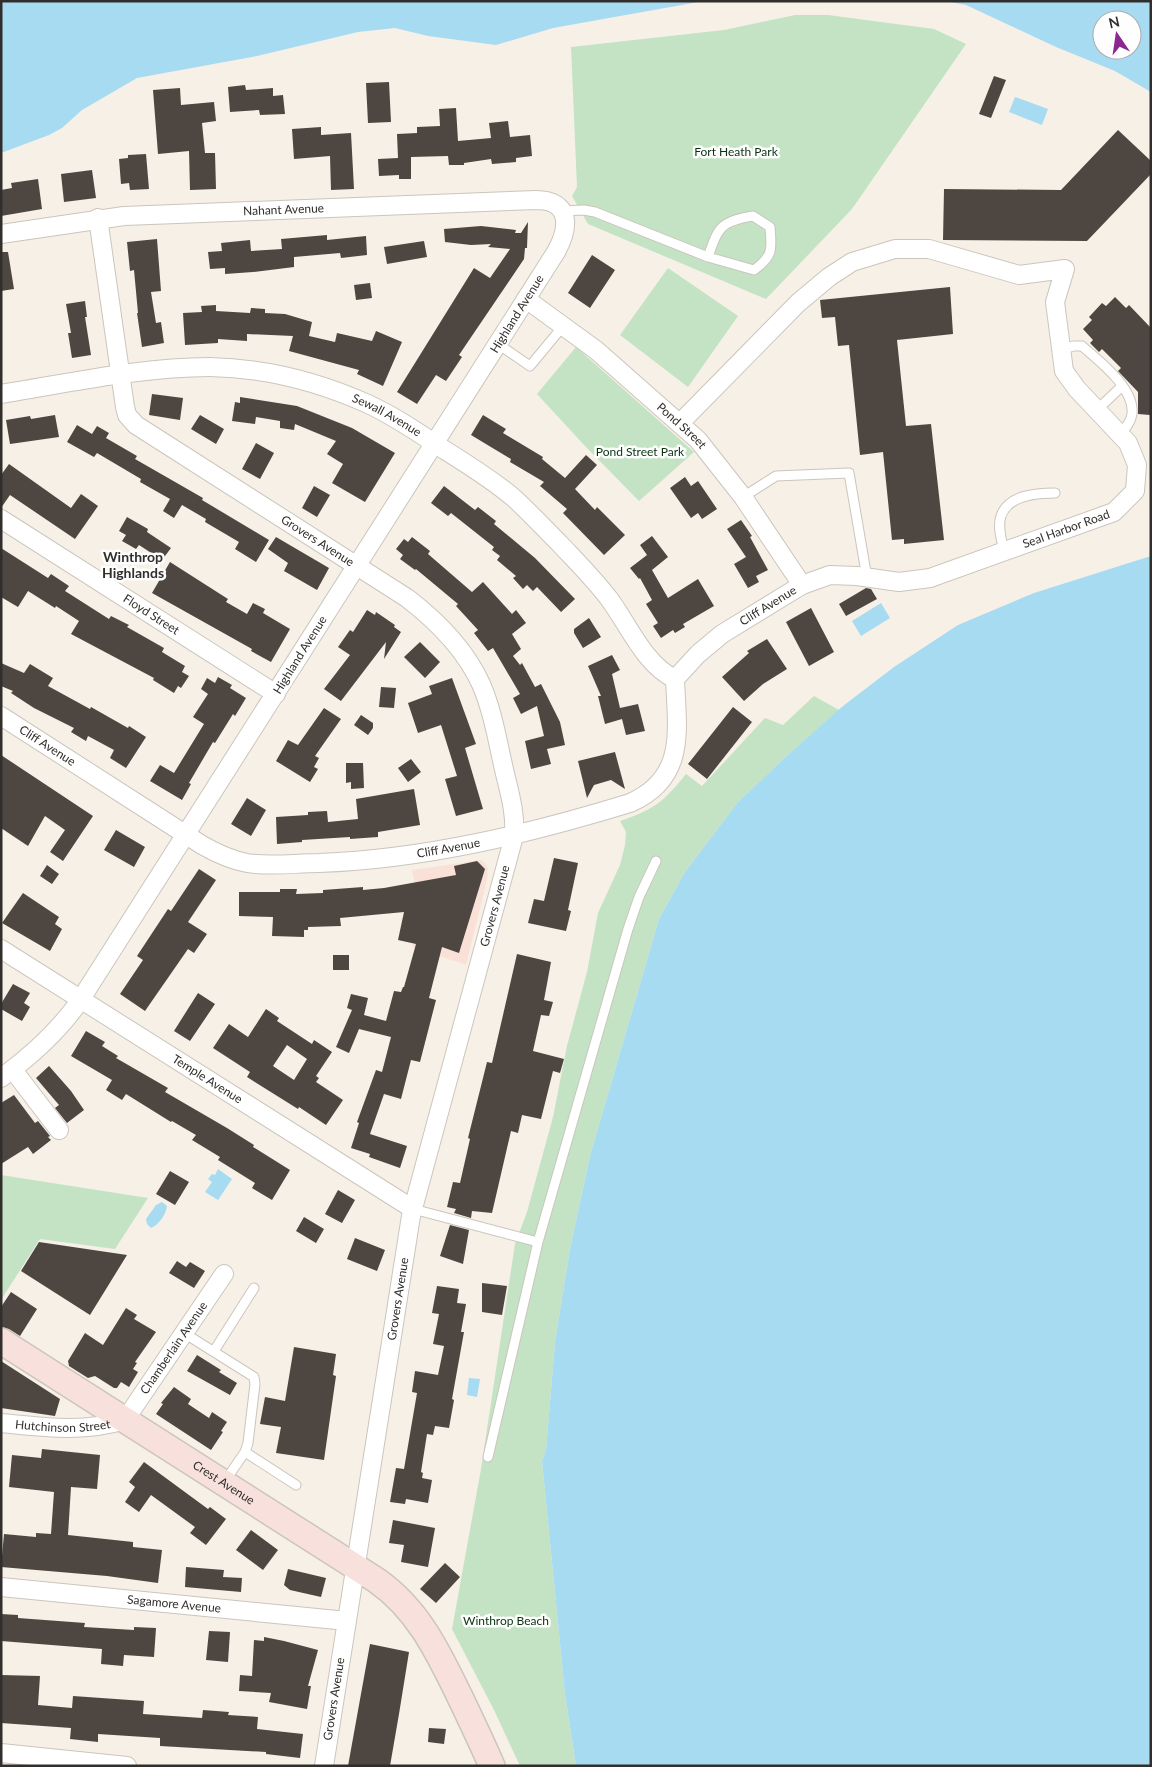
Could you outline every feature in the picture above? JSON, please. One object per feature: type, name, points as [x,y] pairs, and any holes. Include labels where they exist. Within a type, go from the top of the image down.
[{"type":"main road","name":"Crest Avenue","points":[[1,1341],[397,1596],[414,1615],[445,1666],[492,1766]]},
{"type":"street","name":"Nahant Avenue","points":[[1,234],[98,218],[124,216],[536,200],[557,204],[563,211]]},
{"type":"street","name":"Highland Avenue","points":[[7,1074],[56,1030],[81,999],[562,241],[563,211]]},
{"type":"street","name":"Grovers Avenue","points":[[98,218],[126,411],[133,422],[357,565],[407,598],[433,619],[455,644],[473,669],[484,694],[494,726],[513,806],[514,836],[413,1209],[324,1766]]},
{"type":"street","name":"Seal Harbor Road","points":[[680,423],[798,303],[829,277],[852,262],[895,249],[930,249],[1018,275],[1065,269],[1055,302],[1064,371],[1077,389],[1128,443],[1136,464],[1135,491],[1114,512],[930,578],[899,582],[830,575],[802,585]]},
{"type":"street","name":"Pond Street","points":[[526,299],[596,350],[680,423],[710,454],[743,497],[802,585]]},
{"type":"street","name":"Sewall Avenue","points":[[1,394],[170,368],[212,367],[240,369],[281,376],[325,387],[369,405],[435,443],[514,498],[600,587],[654,664],[666,675],[675,679]]},
{"type":"street","name":"Floyd Street","points":[[1,518],[276,694]]},
{"type":"street","name":"Cliff Avenue","points":[[1,716],[186,835],[225,856],[236,860],[262,864],[350,862],[380,859],[514,836],[630,803],[642,797],[653,789],[666,772],[675,752],[677,738],[675,679],[698,654],[722,634],[802,585]]},
{"type":"street","name":"Temple Avenue","points":[[1,949],[413,1209]]},
{"type":"street","points":[[7,1074],[60,1130]]},
{"type":"street","name":"Chamberlain Avenue","points":[[124,1420],[224,1274]]},
{"type":"street","name":"Hutchinson Street","points":[[1,1423],[82,1428],[101,1426],[124,1420]]},
{"type":"street","name":"Sagamore Avenue","points":[[1,1587],[347,1621]]},
{"type":"street","points":[[1,1753],[126,1766]]},
{"type":"lane","points":[[563,211],[584,210],[595,212],[708,257],[754,270],[766,261],[772,246],[770,227],[753,216],[735,219],[718,230],[708,257]]},
{"type":"lane","points":[[498,344],[530,366],[564,325]]},
{"type":"lane","points":[[1061,349],[1082,346],[1112,373],[1122,386],[1130,399],[1132,414],[1120,435]]},
{"type":"lane","points":[[1097,410],[1122,386]]},
{"type":"lane","points":[[743,497],[776,476],[849,473],[867,578]]},
{"type":"lane","points":[[1004,552],[1000,534],[1001,516],[1011,502],[1039,493],[1055,493]]},
{"type":"lane","points":[[488,1457],[538,1242],[628,929],[639,897],[656,861]]},
{"type":"lane","points":[[413,1209],[538,1242]]},
{"type":"lane","points":[[214,1351],[254,1288]]},
{"type":"lane","points":[[184,1333],[250,1373],[255,1379],[248,1443],[245,1452],[224,1484]]},
{"type":"lane","points":[[245,1452],[296,1484]]},
{"type":"shaded area","points":[[481,860],[488,868],[487,880],[466,965],[412,947],[422,917],[412,870]]},
{"type":"green space","name":"Fort Heath Park","points":[[795,15],[828,15],[934,29],[966,44],[852,209],[766,299],[588,224],[572,196],[577,187],[571,47],[724,30]]},
{"type":"green space","points":[[668,268],[738,316],[688,387],[620,335]]},
{"type":"green space","name":"Pond Street Park","points":[[576,347],[694,452],[639,501],[537,394]]},
{"type":"green space","name":"Winthrop Beach","points":[[814,696],[839,710],[738,802],[685,872],[659,919],[590,1156],[570,1249],[555,1342],[546,1450],[542,1461],[565,1694],[576,1766],[520,1766],[494,1710],[452,1629],[481,1469],[515,1244],[527,1212],[553,1117],[567,1046],[587,972],[598,913],[620,865],[625,845],[626,832],[620,821],[650,809],[671,792],[686,774],[702,786],[765,718],[783,725]]},
{"type":"green space","points":[[1,1175],[148,1198],[115,1249],[40,1239],[1,1300]]},
{"type":"water","points":[[1,1],[704,1],[553,28],[496,45],[428,36],[395,28],[358,32],[257,56],[137,78],[82,110],[62,128],[49,135],[1,153]]},
{"type":"water","points":[[945,1],[1151,1],[1151,92],[1115,71],[1056,47],[966,5]]},
{"type":"water","points":[[1015,97],[1048,109],[1042,125],[1009,112]]},
{"type":"water","points":[[1151,556],[1151,1766],[576,1766],[565,1694],[542,1461],[546,1450],[555,1342],[570,1249],[590,1156],[659,919],[685,872],[738,802],[843,706],[894,667],[958,625],[1034,593]]},
{"type":"water","points":[[881,603],[890,618],[861,636],[852,621]]},
{"type":"water","points":[[218,1169],[232,1179],[218,1200],[205,1192],[212,1182],[208,1179],[212,1174],[215,1175]]},
{"type":"water","points":[[162,1202],[167,1206],[165,1212],[162,1219],[151,1228],[147,1224],[146,1219],[156,1205]]},
{"type":"water","points":[[469,1378],[480,1379],[477,1397],[467,1395]]},
{"type":"building","points":[[994,76],[1006,80],[991,118],[979,114]]},
{"type":"building","points":[[389,82],[391,122],[368,123],[366,83]]},
{"type":"building","points":[[245,85],[246,90],[273,88],[273,96],[283,95],[285,114],[260,115],[259,110],[230,112],[228,87]]},
{"type":"building","points":[[180,88],[181,105],[214,102],[216,121],[202,123],[205,153],[215,153],[216,189],[190,190],[189,151],[158,154],[153,90]]},
{"type":"building","points":[[456,108],[458,141],[491,138],[489,123],[508,121],[510,137],[530,135],[532,156],[516,158],[516,162],[492,164],[491,159],[464,163],[464,165],[449,165],[448,156],[411,157],[411,179],[399,179],[399,175],[379,176],[378,159],[398,158],[397,134],[417,133],[417,127],[440,126],[439,109]]},
{"type":"building","points":[[321,127],[321,135],[351,133],[354,189],[331,190],[330,156],[294,159],[292,129]]},
{"type":"building","points":[[1118,130],[1151,161],[1151,174],[1087,241],[943,240],[944,189],[1061,190]]},
{"type":"building","points":[[146,154],[149,189],[130,190],[129,183],[121,184],[119,159],[128,158],[128,155]]},
{"type":"building","points":[[92,170],[96,198],[64,202],[61,174]]},
{"type":"building","points":[[38,179],[42,209],[1,216],[1,190],[12,188],[11,183]]},
{"type":"building","points":[[528,222],[527,248],[525,248],[524,259],[459,355],[462,357],[446,381],[436,375],[417,404],[397,392],[474,268],[490,278],[510,249],[488,247],[491,244],[471,245],[445,242],[444,229],[481,226],[516,230],[515,233],[521,233]]},
{"type":"building","points":[[327,235],[327,240],[366,236],[367,255],[341,258],[340,253],[294,257],[294,267],[253,272],[225,274],[225,268],[210,269],[208,252],[222,251],[221,243],[250,240],[251,251],[282,249],[281,239]]},
{"type":"building","points":[[157,239],[161,291],[151,292],[156,323],[161,322],[164,343],[142,347],[134,270],[130,271],[127,242]]},
{"type":"building","points":[[424,241],[427,257],[387,264],[384,247]]},
{"type":"building","points":[[1,252],[8,252],[14,289],[1,291]]},
{"type":"building","points":[[592,255],[615,270],[590,308],[568,293]]},
{"type":"building","points":[[370,283],[372,298],[356,300],[354,285]]},
{"type":"building","points":[[950,287],[953,334],[897,340],[906,426],[931,424],[944,540],[904,544],[904,539],[892,540],[883,452],[860,455],[849,345],[838,346],[835,317],[822,318],[820,300]]},
{"type":"building","points":[[1115,297],[1126,308],[1129,305],[1151,328],[1150,415],[1138,414],[1138,392],[1118,371],[1121,368],[1102,349],[1099,352],[1090,343],[1093,340],[1083,329],[1092,320],[1089,317],[1102,303],[1106,306]]},
{"type":"building","points":[[85,301],[87,317],[85,317],[91,355],[72,358],[68,333],[71,333],[66,304]]},
{"type":"building","points":[[216,305],[216,311],[250,313],[251,308],[265,309],[265,313],[285,314],[312,322],[309,336],[335,342],[337,333],[372,341],[376,331],[402,342],[383,386],[357,374],[359,370],[289,351],[293,336],[247,334],[247,341],[218,339],[218,343],[185,345],[183,313],[202,312],[201,306]]},
{"type":"building","points":[[152,394],[183,398],[180,420],[149,415]]},
{"type":"building","points":[[240,397],[297,406],[352,428],[395,453],[365,502],[332,483],[343,464],[327,454],[336,441],[295,424],[294,430],[280,428],[280,421],[256,417],[255,424],[232,421],[235,402],[240,403]]},
{"type":"building","points":[[55,415],[59,437],[10,444],[6,420],[30,416],[31,419]]},
{"type":"building","points":[[200,415],[224,429],[216,444],[191,429]]},
{"type":"building","points":[[483,415],[506,429],[503,433],[543,457],[542,459],[565,478],[586,455],[597,465],[575,489],[595,510],[597,507],[625,535],[604,555],[563,513],[567,509],[540,486],[544,482],[510,462],[511,459],[471,435]]},
{"type":"building","points":[[77,425],[92,434],[97,426],[109,433],[106,438],[137,456],[135,459],[203,498],[202,500],[269,540],[256,562],[235,549],[239,542],[205,522],[206,519],[182,505],[174,518],[163,511],[170,499],[140,482],[141,479],[97,453],[94,457],[67,442]]},
{"type":"building","points":[[256,443],[274,453],[260,479],[242,469]]},
{"type":"building","points":[[9,464],[71,508],[81,494],[98,506],[75,539],[10,495],[1,508],[1,475]]},
{"type":"building","points":[[685,477],[691,486],[698,481],[717,509],[702,519],[698,513],[691,518],[670,488]]},
{"type":"building","points":[[314,486],[330,495],[317,517],[302,508]]},
{"type":"building","points":[[444,486],[475,510],[478,507],[496,521],[494,524],[535,558],[575,599],[561,612],[537,587],[533,591],[527,585],[523,589],[513,578],[516,576],[497,560],[500,556],[492,550],[494,547],[451,513],[448,516],[431,503]]},
{"type":"building","points":[[127,517],[148,529],[147,532],[171,548],[162,560],[139,545],[136,549],[122,541],[126,535],[119,531]]},
{"type":"building","points":[[741,520],[752,536],[750,537],[768,570],[756,576],[759,582],[748,588],[734,564],[746,557],[727,529]]},
{"type":"building","points":[[652,536],[668,557],[652,570],[668,598],[698,579],[714,606],[683,624],[685,627],[675,633],[673,630],[661,638],[653,626],[658,623],[646,604],[652,600],[640,578],[630,568],[647,555],[640,545]]},
{"type":"building","points":[[276,537],[329,568],[317,590],[284,571],[288,563],[268,549]]},
{"type":"building","points":[[412,537],[430,551],[428,554],[472,592],[483,582],[512,614],[516,610],[526,623],[512,634],[521,649],[513,656],[520,665],[522,663],[535,687],[541,684],[560,722],[565,745],[547,749],[551,764],[531,769],[525,741],[544,736],[537,706],[521,714],[513,698],[520,694],[493,648],[488,651],[474,633],[478,630],[456,606],[458,604],[416,569],[400,559],[403,555],[396,549],[404,539],[408,542]]},
{"type":"building","points":[[1,548],[48,578],[51,574],[69,586],[65,591],[109,619],[111,616],[129,625],[127,627],[164,648],[162,652],[185,666],[182,672],[189,676],[181,688],[178,686],[174,693],[153,680],[154,678],[71,634],[79,621],[28,591],[18,607],[1,597]]},
{"type":"building","points":[[170,562],[228,599],[226,602],[247,614],[253,603],[265,609],[263,613],[290,629],[271,662],[251,651],[252,649],[152,593]]},
{"type":"building","points":[[866,588],[871,589],[877,599],[846,616],[839,604]]},
{"type":"building","points":[[811,608],[834,652],[809,666],[786,622]]},
{"type":"building","points":[[367,610],[375,615],[376,612],[395,625],[394,627],[401,632],[384,659],[386,642],[341,701],[324,689],[350,655],[338,647],[350,630],[353,632]]},
{"type":"building","points":[[589,618],[601,637],[583,648],[574,633],[574,629]]},
{"type":"building","points":[[767,639],[787,669],[763,684],[744,701],[722,677],[749,653],[747,651]]},
{"type":"building","points":[[420,642],[440,662],[425,678],[404,657]]},
{"type":"building","points":[[612,655],[620,670],[612,674],[620,708],[638,704],[645,731],[626,735],[622,719],[605,724],[598,696],[601,696],[588,666]]},
{"type":"building","points":[[1,663],[24,673],[30,664],[53,678],[48,686],[128,728],[129,726],[146,737],[126,768],[110,758],[114,750],[88,736],[86,741],[71,732],[74,728],[34,708],[11,693],[13,691],[1,686]]},
{"type":"building","points":[[218,677],[232,685],[230,688],[246,698],[235,716],[233,714],[215,743],[213,742],[189,783],[191,784],[182,800],[150,781],[160,765],[174,773],[204,724],[193,717],[208,694],[201,689],[207,678],[215,683]]},
{"type":"building","points":[[452,678],[476,744],[465,748],[483,809],[456,816],[445,779],[457,776],[441,725],[418,733],[408,703],[432,694],[429,686]]},
{"type":"building","points":[[381,687],[396,688],[394,708],[379,707]]},
{"type":"building","points":[[733,707],[752,722],[707,779],[688,764]]},
{"type":"building","points":[[324,708],[341,719],[315,756],[319,758],[314,767],[318,769],[310,782],[276,761],[288,740],[298,745]]},
{"type":"building","points":[[361,715],[373,723],[373,728],[368,735],[354,725]]},
{"type":"building","points":[[615,752],[625,789],[611,780],[594,785],[587,798],[578,761]]},
{"type":"building","points":[[1,755],[93,816],[63,861],[50,852],[65,830],[45,816],[28,846],[1,828]]},
{"type":"building","points":[[411,759],[421,772],[408,782],[398,768]]},
{"type":"building","points":[[346,763],[363,763],[364,788],[351,789],[351,782],[346,783]]},
{"type":"building","points":[[414,789],[420,825],[378,832],[378,837],[302,840],[302,842],[277,844],[276,817],[308,815],[308,812],[327,811],[328,822],[358,819],[356,799]]},
{"type":"building","points":[[247,798],[266,810],[251,836],[231,824]]},
{"type":"building","points":[[116,830],[145,847],[134,867],[104,850]]},
{"type":"building","points":[[554,858],[578,863],[568,910],[571,911],[566,931],[528,923],[534,899],[544,901]]},
{"type":"building","points":[[477,861],[485,869],[459,953],[442,947],[429,998],[436,1000],[420,1062],[411,1060],[401,1099],[384,1094],[370,1134],[407,1146],[400,1168],[369,1157],[370,1154],[351,1148],[359,1123],[357,1122],[376,1070],[382,1072],[391,1037],[359,1029],[349,1053],[336,1047],[352,1010],[347,1008],[351,994],[368,998],[364,1015],[386,1021],[394,991],[401,992],[404,987],[416,944],[398,940],[404,912],[340,918],[341,926],[308,927],[308,930],[304,930],[304,937],[272,936],[273,917],[239,916],[239,892],[280,892],[280,889],[297,889],[296,894],[323,893],[323,890],[363,887],[363,890],[384,888],[456,875],[454,866]]},
{"type":"building","points":[[47,865],[59,874],[52,884],[40,876]]},
{"type":"building","points":[[199,869],[216,880],[188,922],[207,934],[194,953],[188,949],[145,1011],[120,994],[143,960],[137,956],[168,909],[171,911]]},
{"type":"building","points":[[23,893],[59,917],[55,924],[62,929],[50,951],[2,923]]},
{"type":"building","points":[[517,954],[551,962],[544,1000],[553,1002],[549,1016],[541,1015],[533,1051],[564,1059],[560,1073],[553,1071],[541,1119],[522,1115],[518,1133],[511,1131],[492,1213],[472,1211],[471,1218],[454,1213],[456,1209],[447,1207],[453,1182],[460,1183],[470,1139],[468,1138],[487,1062],[492,1063]]},
{"type":"building","points":[[333,955],[349,955],[349,970],[333,970]]},
{"type":"building","points":[[13,984],[30,993],[24,1003],[30,1007],[22,1021],[1,1009],[1,1004]]},
{"type":"building","points":[[198,993],[215,1004],[190,1041],[174,1031]]},
{"type":"building","points":[[266,1009],[279,1018],[277,1021],[312,1044],[314,1040],[332,1052],[316,1076],[319,1078],[316,1082],[343,1100],[326,1125],[247,1077],[250,1072],[213,1048],[229,1024],[248,1037]],"holes":[[[287,1045],[307,1059],[294,1080],[273,1066]]]},
{"type":"building","points":[[86,1031],[105,1042],[102,1046],[118,1056],[116,1058],[168,1088],[165,1092],[227,1128],[290,1170],[272,1200],[252,1188],[255,1183],[218,1160],[220,1157],[192,1140],[196,1135],[126,1094],[122,1100],[106,1090],[112,1080],[71,1056]]},
{"type":"building","points":[[49,1066],[71,1091],[84,1110],[67,1123],[55,1108],[59,1105],[36,1078]]},
{"type":"building","points":[[14,1095],[35,1123],[38,1121],[51,1140],[33,1154],[28,1147],[1,1164],[1,1103]]},
{"type":"building","points":[[170,1171],[189,1182],[175,1205],[156,1194]]},
{"type":"building","points":[[338,1190],[355,1200],[342,1223],[325,1214]]},
{"type":"building","points":[[304,1217],[324,1229],[316,1243],[296,1231]]},
{"type":"building","points":[[450,1225],[469,1230],[463,1264],[440,1256]]},
{"type":"building","points":[[355,1238],[385,1250],[377,1271],[347,1259]]},
{"type":"building","points":[[39,1242],[127,1255],[90,1315],[21,1271]]},
{"type":"building","points":[[177,1261],[186,1267],[190,1262],[205,1271],[194,1288],[169,1273]]},
{"type":"building","points":[[482,1283],[507,1286],[502,1315],[482,1312]]},
{"type":"building","points":[[437,1286],[459,1289],[457,1303],[466,1304],[461,1332],[464,1332],[452,1399],[454,1400],[449,1428],[435,1426],[433,1435],[427,1434],[421,1472],[423,1473],[422,1478],[432,1480],[428,1503],[406,1499],[405,1504],[390,1502],[396,1468],[404,1469],[417,1393],[412,1392],[415,1371],[438,1375],[444,1346],[433,1344],[439,1314],[432,1313]]},
{"type":"building","points":[[11,1292],[37,1309],[20,1336],[9,1329],[1,1327],[1,1307]]},
{"type":"building","points":[[126,1308],[137,1315],[134,1319],[156,1332],[135,1362],[137,1363],[133,1369],[138,1372],[129,1387],[121,1382],[117,1388],[114,1388],[95,1376],[88,1378],[69,1366],[68,1361],[85,1333],[103,1345]]},
{"type":"building","points":[[294,1347],[336,1354],[333,1375],[336,1376],[324,1460],[276,1453],[281,1427],[260,1424],[265,1397],[285,1401]]},
{"type":"building","points":[[197,1355],[237,1383],[230,1395],[187,1371]]},
{"type":"building","points":[[1,1361],[60,1399],[55,1416],[1,1408]]},
{"type":"building","points":[[174,1387],[191,1399],[188,1404],[209,1418],[212,1412],[227,1422],[211,1450],[156,1414],[163,1404],[161,1403]]},
{"type":"building","points":[[42,1449],[100,1455],[97,1489],[71,1487],[68,1535],[133,1542],[133,1547],[162,1550],[158,1583],[107,1576],[1,1567],[4,1534],[36,1537],[36,1533],[51,1534],[54,1492],[9,1487],[12,1455],[41,1458]]},
{"type":"building","points":[[144,1462],[208,1509],[210,1507],[226,1519],[206,1545],[190,1533],[195,1527],[151,1495],[139,1512],[125,1502],[135,1487],[129,1482]]},
{"type":"building","points":[[393,1520],[435,1528],[428,1567],[401,1562],[404,1545],[389,1543]]},
{"type":"building","points":[[251,1530],[278,1550],[263,1570],[236,1550]]},
{"type":"building","points":[[445,1563],[460,1577],[436,1603],[420,1589]]},
{"type":"building","points":[[186,1567],[224,1570],[223,1577],[242,1578],[241,1592],[185,1587]]},
{"type":"building","points":[[288,1569],[326,1578],[321,1597],[290,1590],[284,1585]]},
{"type":"building","points":[[1,1614],[18,1615],[18,1618],[85,1623],[84,1627],[134,1630],[134,1627],[156,1628],[154,1657],[124,1655],[123,1666],[101,1664],[102,1649],[1,1641]]},
{"type":"building","points":[[209,1631],[230,1632],[228,1662],[206,1660]]},
{"type":"building","points":[[264,1637],[318,1650],[308,1686],[311,1686],[307,1709],[269,1702],[271,1693],[239,1691],[240,1675],[252,1676],[254,1640],[264,1641]]},
{"type":"building","points":[[370,1644],[409,1652],[390,1766],[348,1766]]},
{"type":"building","points":[[1,1675],[40,1676],[38,1705],[72,1708],[73,1696],[144,1701],[143,1714],[202,1718],[203,1710],[229,1712],[228,1715],[258,1717],[257,1729],[303,1734],[300,1758],[266,1754],[266,1752],[160,1746],[160,1738],[98,1734],[98,1742],[70,1739],[71,1728],[1,1723]]},
{"type":"building","points":[[429,1728],[446,1729],[444,1744],[428,1742]]},
{"type":"district","name":"Winthrop Highlands","points":[[133,566]]}]
